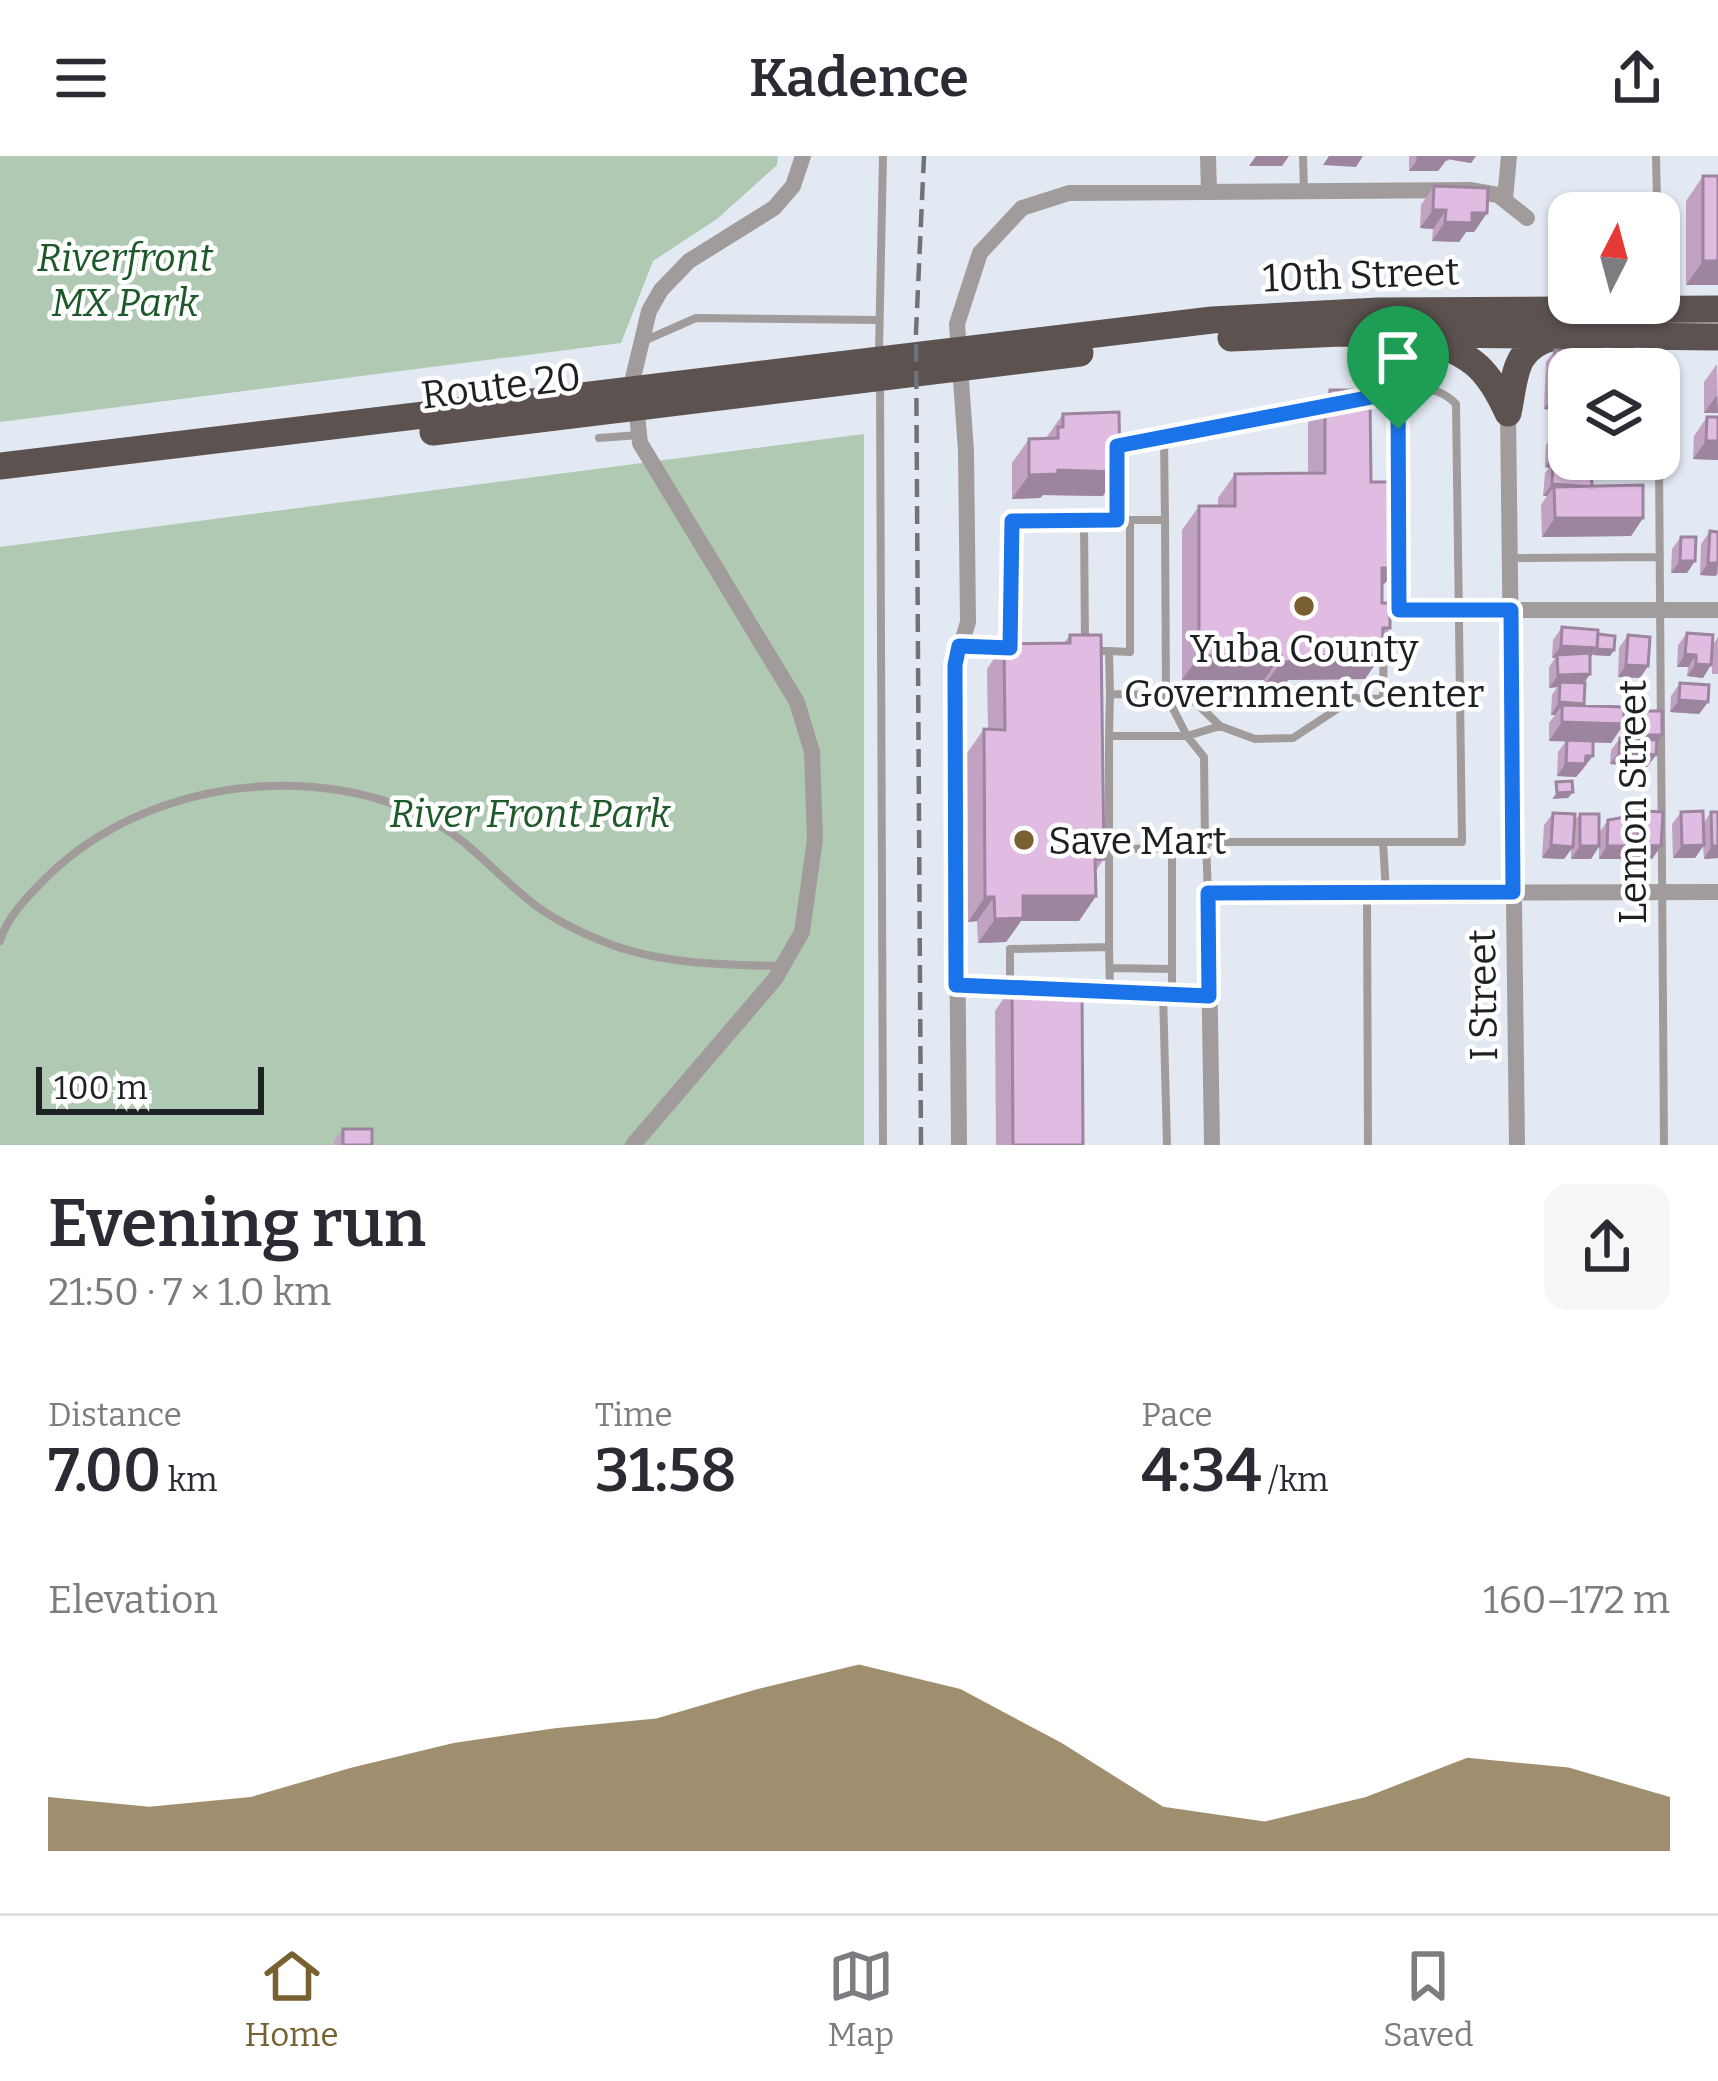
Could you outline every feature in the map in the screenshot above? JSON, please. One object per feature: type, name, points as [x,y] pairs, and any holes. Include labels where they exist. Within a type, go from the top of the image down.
[{"type":"highway","name":"10th Street","points":[[1010,352],[1326,312],[1718,309]]},
{"type":"highway","points":[[1409,334],[1448,347],[1484,369],[1508,413]]},
{"type":"highway","name":"10th Street","points":[[1010,352],[1258,336],[1556,336],[1658,345],[1718,337]]},
{"type":"highway","points":[[1508,413],[1521,358],[1528,347],[1556,336]]},
{"type":"highway","name":"Route 20","points":[[0,466],[1010,352]]},
{"type":"highway","name":"Route 20","points":[[0,485],[1010,352]]},
{"type":"street","points":[[633,1145],[783,966],[802,932],[815,839],[812,752],[797,702],[640,443],[633,379],[649,311],[674,274],[773,208],[793,186],[803,156]]},
{"type":"street","points":[[1208,156],[1209,191]]},
{"type":"street","points":[[1505,199],[1509,156]]},
{"type":"street","points":[[959,1145],[955,665],[968,622],[967,451],[956,324],[980,253],[1022,208],[1069,193],[1470,190],[1505,199],[1527,218]]},
{"type":"street","name":"I Street","points":[[1508,413],[1517,1145]]},
{"type":"street","points":[[1511,610],[1718,610]]},
{"type":"street","points":[[1212,1145],[1208,893],[1718,892]]},
{"type":"lane","points":[[883,1145],[879,320],[884,156]]},
{"type":"lane","points":[[1303,156],[1304,190]]},
{"type":"lane","points":[[1656,156],[1657,192]]},
{"type":"lane","points":[[641,342],[696,318],[879,320]]},
{"type":"lane","points":[[1109,848],[1462,842],[1456,404],[1446,393],[1424,387],[1117,446],[1117,520]]},
{"type":"lane","points":[[1398,392],[1399,505]]},
{"type":"lane","points":[[1360,398],[1361,421]]},
{"type":"lane","points":[[599,438],[639,435]]},
{"type":"lane","points":[[1164,437],[1166,695],[1204,757],[1208,893]]},
{"type":"lane","name":"Lemon Street","points":[[1659,480],[1664,1145]]},
{"type":"lane","points":[[1380,490],[1399,490]]},
{"type":"lane","points":[[1084,520],[1085,651]]},
{"type":"lane","points":[[1066,650],[1130,652],[1130,520]]},
{"type":"lane","points":[[1010,648],[1012,521],[1165,520]]},
{"type":"lane","points":[[1399,539],[1399,610]]},
{"type":"lane","points":[[1510,558],[1660,557]]},
{"type":"lane","points":[[1110,694],[1190,697],[1220,726],[1256,739],[1293,738],[1354,698],[1383,699],[1384,611],[1511,610]]},
{"type":"lane","points":[[959,646],[1029,649]]},
{"type":"lane","points":[[1109,652],[1110,990]]},
{"type":"lane","points":[[1109,736],[1187,736],[1220,726]]},
{"type":"lane","points":[[0,940],[31,892],[73,851],[178,798],[247,785],[376,798],[418,816],[460,841],[534,905],[602,941],[650,956],[783,966]]},
{"type":"lane","points":[[1368,1145],[1376,892],[1383,842]]},
{"type":"lane","points":[[1166,1145],[1172,848]]},
{"type":"lane","points":[[1010,985],[1010,949],[1109,947]]},
{"type":"lane","points":[[1110,968],[1172,969]]},
{"type":"lane","points":[[956,985],[1209,996]]},
{"type":"lane","points":[[1079,989],[1079,1010]]},
{"type":"green space","name":"Riverfront MX Park","points":[[0,156],[778,156],[777,165],[717,219],[653,261],[621,343],[0,422]]},
{"type":"green space","name":"River Front Park","points":[[864,434],[864,1145],[0,1145],[0,547]]},
{"type":"building","points":[[1703,176],[1718,176],[1718,261],[1703,261]]},
{"type":"building","points":[[1434,186],[1488,188],[1487,213],[1472,213],[1472,223],[1445,222],[1446,210],[1433,210]]},
{"type":"building","points":[[1330,390],[1365,390],[1365,399],[1370,399],[1371,482],[1404,482],[1404,557],[1393,568],[1382,568],[1382,603],[1390,603],[1390,628],[1383,628],[1382,655],[1301,656],[1301,661],[1281,662],[1281,655],[1199,656],[1199,506],[1235,506],[1235,474],[1325,473],[1325,399],[1330,400]]},
{"type":"building","points":[[1119,412],[1120,472],[1058,470],[1057,474],[1029,475],[1029,439],[1058,438],[1063,414]]},
{"type":"building","points":[[1707,417],[1718,417],[1718,441],[1706,441]]},
{"type":"building","points":[[1552,480],[1592,480],[1592,487],[1552,484]]},
{"type":"building","points":[[1643,485],[1643,518],[1555,518],[1554,487]]},
{"type":"building","points":[[1710,531],[1718,532],[1718,563],[1708,563]]},
{"type":"building","points":[[1681,537],[1696,537],[1695,561],[1680,561]]},
{"type":"building","points":[[1562,627],[1598,630],[1597,648],[1561,646]]},
{"type":"building","points":[[1687,633],[1713,635],[1711,665],[1696,664],[1696,655],[1685,654]]},
{"type":"building","points":[[1598,634],[1615,636],[1614,650],[1597,649]]},
{"type":"building","points":[[1070,635],[1101,635],[1104,859],[1095,860],[1096,896],[1023,896],[1023,918],[995,919],[994,897],[985,897],[984,729],[1005,730],[1004,644],[1070,643]]},
{"type":"building","points":[[1628,635],[1650,637],[1648,666],[1626,665]]},
{"type":"building","points":[[1590,653],[1590,674],[1558,675],[1557,655]]},
{"type":"building","points":[[1560,682],[1585,683],[1584,704],[1559,702]]},
{"type":"building","points":[[1680,683],[1709,685],[1708,702],[1679,700]]},
{"type":"building","points":[[1562,705],[1624,707],[1624,724],[1562,722]]},
{"type":"building","points":[[1641,711],[1662,711],[1662,735],[1641,735]]},
{"type":"building","points":[[1620,738],[1657,740],[1656,755],[1619,752]]},
{"type":"building","points":[[1567,740],[1593,741],[1593,756],[1586,756],[1585,764],[1566,763]]},
{"type":"building","points":[[1572,781],[1573,792],[1557,793],[1556,782]]},
{"type":"building","points":[[1640,811],[1663,812],[1661,846],[1638,845]]},
{"type":"building","points":[[1703,811],[1704,845],[1682,846],[1681,812]]},
{"type":"building","points":[[1711,812],[1718,812],[1718,846],[1712,846]]},
{"type":"building","points":[[1553,813],[1575,814],[1573,847],[1551,845]]},
{"type":"building","points":[[1580,814],[1599,814],[1599,846],[1580,846]]},
{"type":"building","points":[[1631,816],[1630,846],[1607,846],[1608,820]]},
{"type":"building","points":[[1012,986],[1082,987],[1083,1145],[1013,1145]]},
{"type":"building","points":[[343,1129],[372,1129],[372,1145],[343,1145]]},
{"type":"railway","points":[[921,1145],[916,332],[924,156]]},
{"type":"place","name":"Yuba County Government Center","points":[[1304,606]]},
{"type":"place","name":"Save Mart","points":[[1024,840]]},
{"type":"route","points":[[1398,392],[1398,429],[1399,610],[1511,610],[1513,892],[1208,893],[1209,996],[956,985],[955,665],[959,646],[1010,648],[1012,521],[1117,520],[1117,446],[1398,392]]}]
